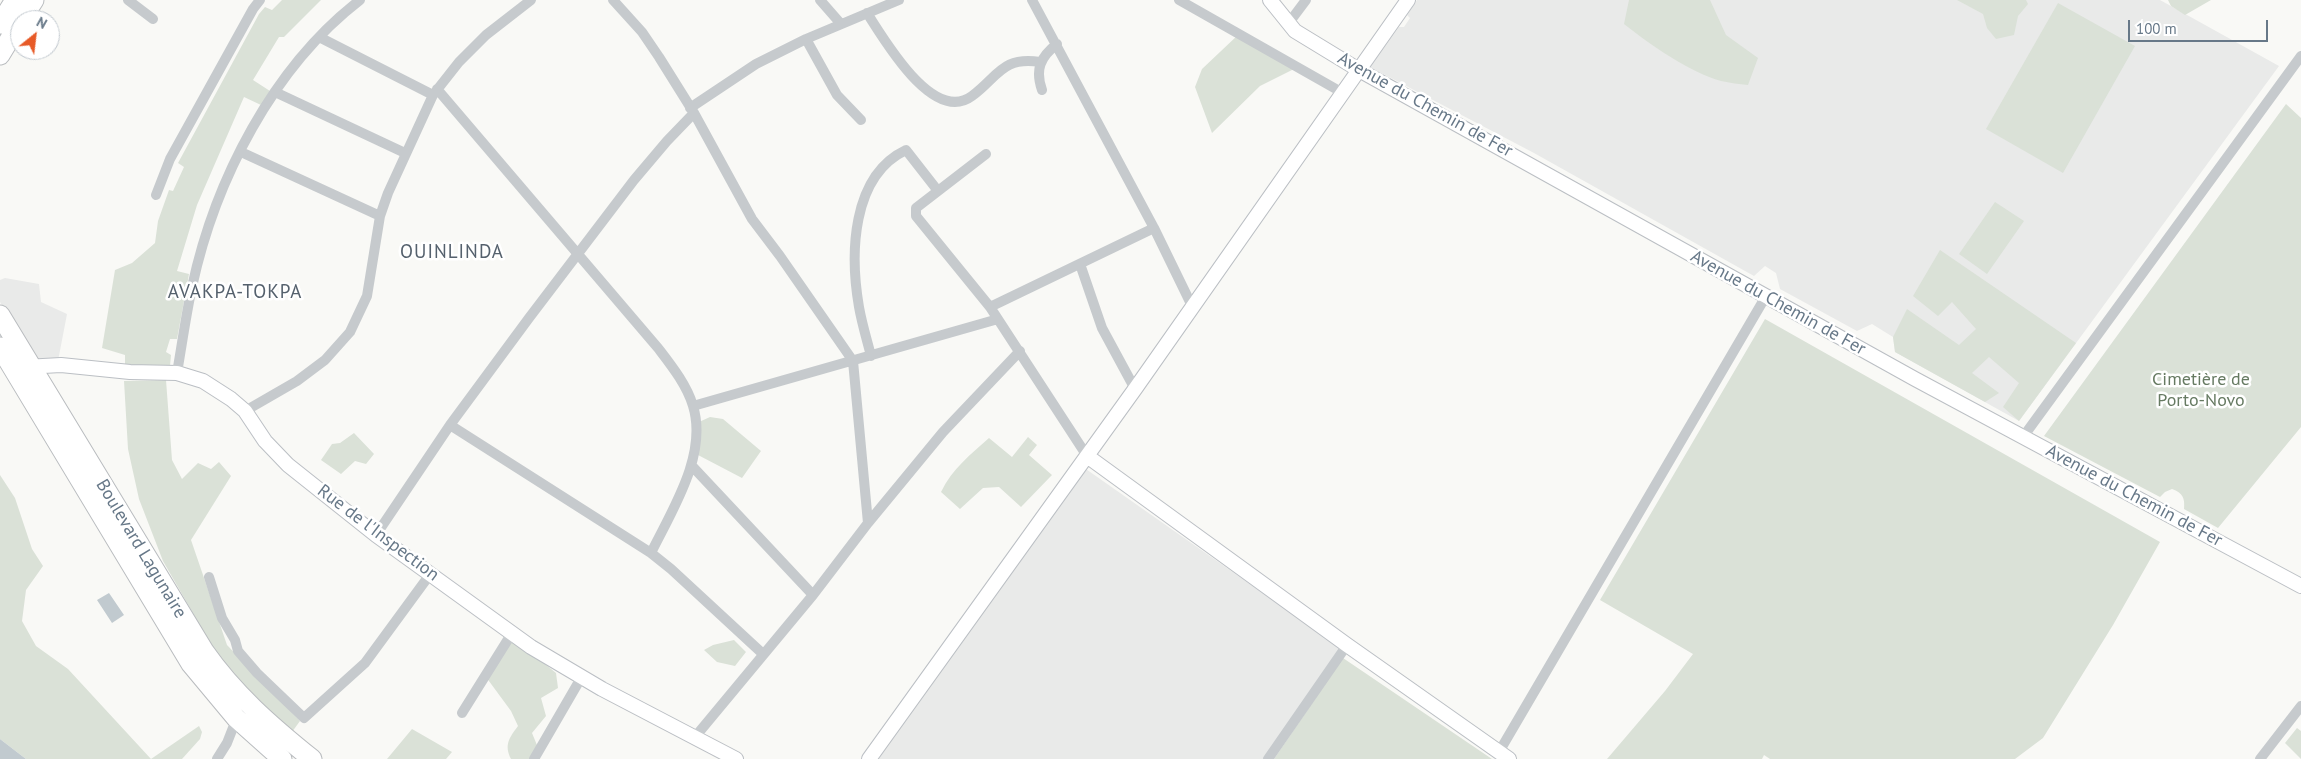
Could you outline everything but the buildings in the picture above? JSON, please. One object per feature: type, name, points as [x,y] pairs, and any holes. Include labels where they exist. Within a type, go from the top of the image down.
[{"type":"highway","points":[[0,24],[15,0]]},
{"type":"highway","points":[[0,55],[10,39]]},
{"type":"highway","name":"Boulevard Lagunaire","points":[[0,315],[23,369],[217,670],[242,712],[282,759]]},
{"type":"highway","name":"Boulevard Lagunaire","points":[[0,347],[23,369]]},
{"type":"highway","name":"Boulevard Lagunaire","points":[[242,712],[312,759]]},
{"type":"street","points":[[128,0],[153,19]]},
{"type":"street","points":[[156,195],[170,159],[253,8],[260,0]]},
{"type":"street","points":[[172,373],[192,286],[225,181],[275,92],[295,63],[342,14],[360,0]]},
{"type":"street","points":[[245,411],[297,380],[325,360],[350,332],[366,296],[380,216],[405,153],[435,92],[466,54],[486,35],[531,0]]},
{"type":"street","points":[[613,0],[642,32],[692,111],[752,219],[853,361],[868,523]]},
{"type":"street","points":[[820,0],[841,24]]},
{"type":"street","points":[[376,535],[450,425],[634,180],[692,111],[756,64],[806,39],[899,0]]},
{"type":"street","points":[[1032,0],[1154,228],[1192,306]]},
{"type":"street","points":[[1179,0],[1343,93]]},
{"type":"street","name":"Avenue du Chemin de Fer","points":[[1270,0],[1295,31],[1359,70],[2023,437],[2301,586]]},
{"type":"street","points":[[1288,24],[1306,0]]},
{"type":"street","points":[[869,759],[1135,389],[1408,0]]},
{"type":"street","points":[[867,13],[904,69],[928,91],[948,100],[956,102],[973,96],[996,72],[1011,63],[1025,60],[1040,62]]},
{"type":"street","points":[[319,37],[435,92],[580,254],[671,364],[693,406],[696,432],[692,466],[651,553]]},
{"type":"street","points":[[806,39],[837,95],[861,120]]},
{"type":"street","points":[[1042,90],[1038,76],[1040,62],[1048,50],[1056,44]]},
{"type":"street","points":[[2023,437],[2301,56]]},
{"type":"street","points":[[275,92],[405,153]]},
{"type":"street","points":[[871,356],[859,308],[856,281],[858,225],[861,208],[868,188],[885,164],[906,150],[938,191]]},
{"type":"street","points":[[241,152],[380,216]]},
{"type":"street","points":[[986,154],[916,208],[916,216],[998,319],[1087,456],[1347,645],[1504,756],[1766,296]]},
{"type":"street","points":[[990,308],[1154,228]]},
{"type":"street","points":[[1080,264],[1102,328],[1135,389]]},
{"type":"street","points":[[693,406],[998,319]]},
{"type":"street","points":[[695,737],[814,595],[868,523],[943,432],[1020,352]]},
{"type":"street","name":"Rue de l'Inspection","points":[[23,369],[61,365],[130,372],[172,373],[190,375],[216,388],[245,411],[265,441],[288,466],[376,535],[512,633],[543,655],[582,678],[736,759]]},
{"type":"street","points":[[450,425],[651,553],[671,568],[763,654]]},
{"type":"street","points":[[692,466],[814,595]]},
{"type":"street","points":[[209,577],[222,618],[235,640],[238,650],[257,672],[304,718],[365,663],[431,573]]},
{"type":"street","points":[[462,713],[512,633]]},
{"type":"street","points":[[1268,759],[1347,645]]},
{"type":"street","points":[[534,759],[582,678]]},
{"type":"street","points":[[2260,759],[2301,706]]},
{"type":"street","points":[[217,759],[242,712]]},
{"type":"shaded area","points":[[1417,0],[2160,0],[2279,66],[2019,421],[1895,352],[1893,337],[1872,324],[1857,331],[1780,289],[1776,273],[1765,266],[1754,276],[1534,153],[1370,67],[1399,27],[1404,27],[1410,18],[1407,15]]},
{"type":"shaded area","points":[[5,278],[39,284],[41,302],[67,314],[58,361],[34,362],[0,302],[0,280]]},
{"type":"shaded area","points":[[1083,467],[1341,648],[1263,759],[875,759]]},
{"type":"shaded area","points":[[109,593],[124,615],[112,623],[97,600]]},
{"type":"shaded area","points":[[0,739],[26,759],[0,759]]},
{"type":"green space","points":[[282,0],[321,0],[284,37],[279,37],[253,80],[270,91],[261,105],[244,97],[197,205],[177,271],[189,274],[177,339],[170,339],[166,352],[171,355],[170,366],[125,365],[125,355],[102,348],[115,270],[132,263],[155,243],[158,221],[169,190],[173,191],[184,167],[178,163],[259,14],[265,7],[272,10]]},
{"type":"green space","points":[[1629,0],[1710,0],[1726,35],[1758,58],[1748,85],[1724,82],[1697,72],[1645,40],[1624,24]]},
{"type":"green space","points":[[1957,0],[2026,0],[2028,4],[2018,16],[2014,35],[1996,39],[1987,28],[1983,14]]},
{"type":"green space","points":[[2168,0],[2211,0],[2185,15],[2171,6]]},
{"type":"green space","points":[[2058,3],[2135,46],[2063,173],[1986,129]]},
{"type":"green space","points":[[1239,34],[1298,67],[1260,86],[1212,133],[1195,87],[1202,69]]},
{"type":"green space","name":"Cimetière de Porto-Novo","points":[[2286,104],[2301,118],[2301,427],[2218,528],[2184,509],[2183,496],[2179,492],[2172,489],[2160,497],[2044,436]]},
{"type":"green space","points":[[1995,202],[2024,221],[1987,274],[1959,254]]},
{"type":"green space","points":[[1940,250],[2076,343],[2019,421],[2003,407],[2019,383],[1989,357],[1972,373],[1999,393],[1985,402],[1895,352],[1893,337],[1907,309],[1959,345],[1976,329],[1952,302],[1938,316],[1913,296]]},
{"type":"green space","points":[[1765,319],[2160,542],[2113,625],[2043,738],[2015,759],[1770,759],[1764,755],[1762,759],[1607,759],[1665,691],[1693,654],[1600,600]]},
{"type":"green space","points":[[166,380],[172,460],[182,479],[198,463],[211,469],[219,462],[231,476],[191,540],[227,645],[300,721],[292,732],[258,701],[214,650],[163,561],[139,499],[128,449],[124,381]]},
{"type":"green space","points":[[710,417],[723,419],[761,451],[742,478],[698,455],[699,422]]},
{"type":"green space","points":[[354,433],[374,454],[366,464],[355,461],[341,474],[321,460],[332,444],[340,443]]},
{"type":"green space","points":[[1028,437],[1037,445],[1029,455],[1052,475],[1021,507],[999,487],[983,488],[960,509],[941,492],[956,469],[989,438],[1012,457]]},
{"type":"green space","points":[[0,475],[15,498],[32,549],[43,566],[26,590],[22,621],[36,646],[68,669],[151,759],[26,759],[0,739]]},
{"type":"green space","points":[[734,640],[746,652],[735,666],[717,662],[704,650],[713,645]]},
{"type":"green space","points":[[507,641],[518,642],[556,673],[558,688],[541,698],[546,716],[532,733],[539,750],[534,759],[511,759],[508,742],[518,726],[511,711],[486,677]]},
{"type":"green space","points":[[1343,658],[1492,759],[1274,759]]},
{"type":"green space","points":[[199,726],[202,732],[200,739],[182,759],[151,759]]},
{"type":"green space","points":[[2297,728],[2301,731],[2301,759],[2285,743]]},
{"type":"green space","points":[[412,729],[452,752],[446,759],[387,759]]},
{"type":"district","name":"OUINLINDA","points":[[452,253]]},
{"type":"district","name":"AVAKPA-TOKPA","points":[[235,293]]}]
